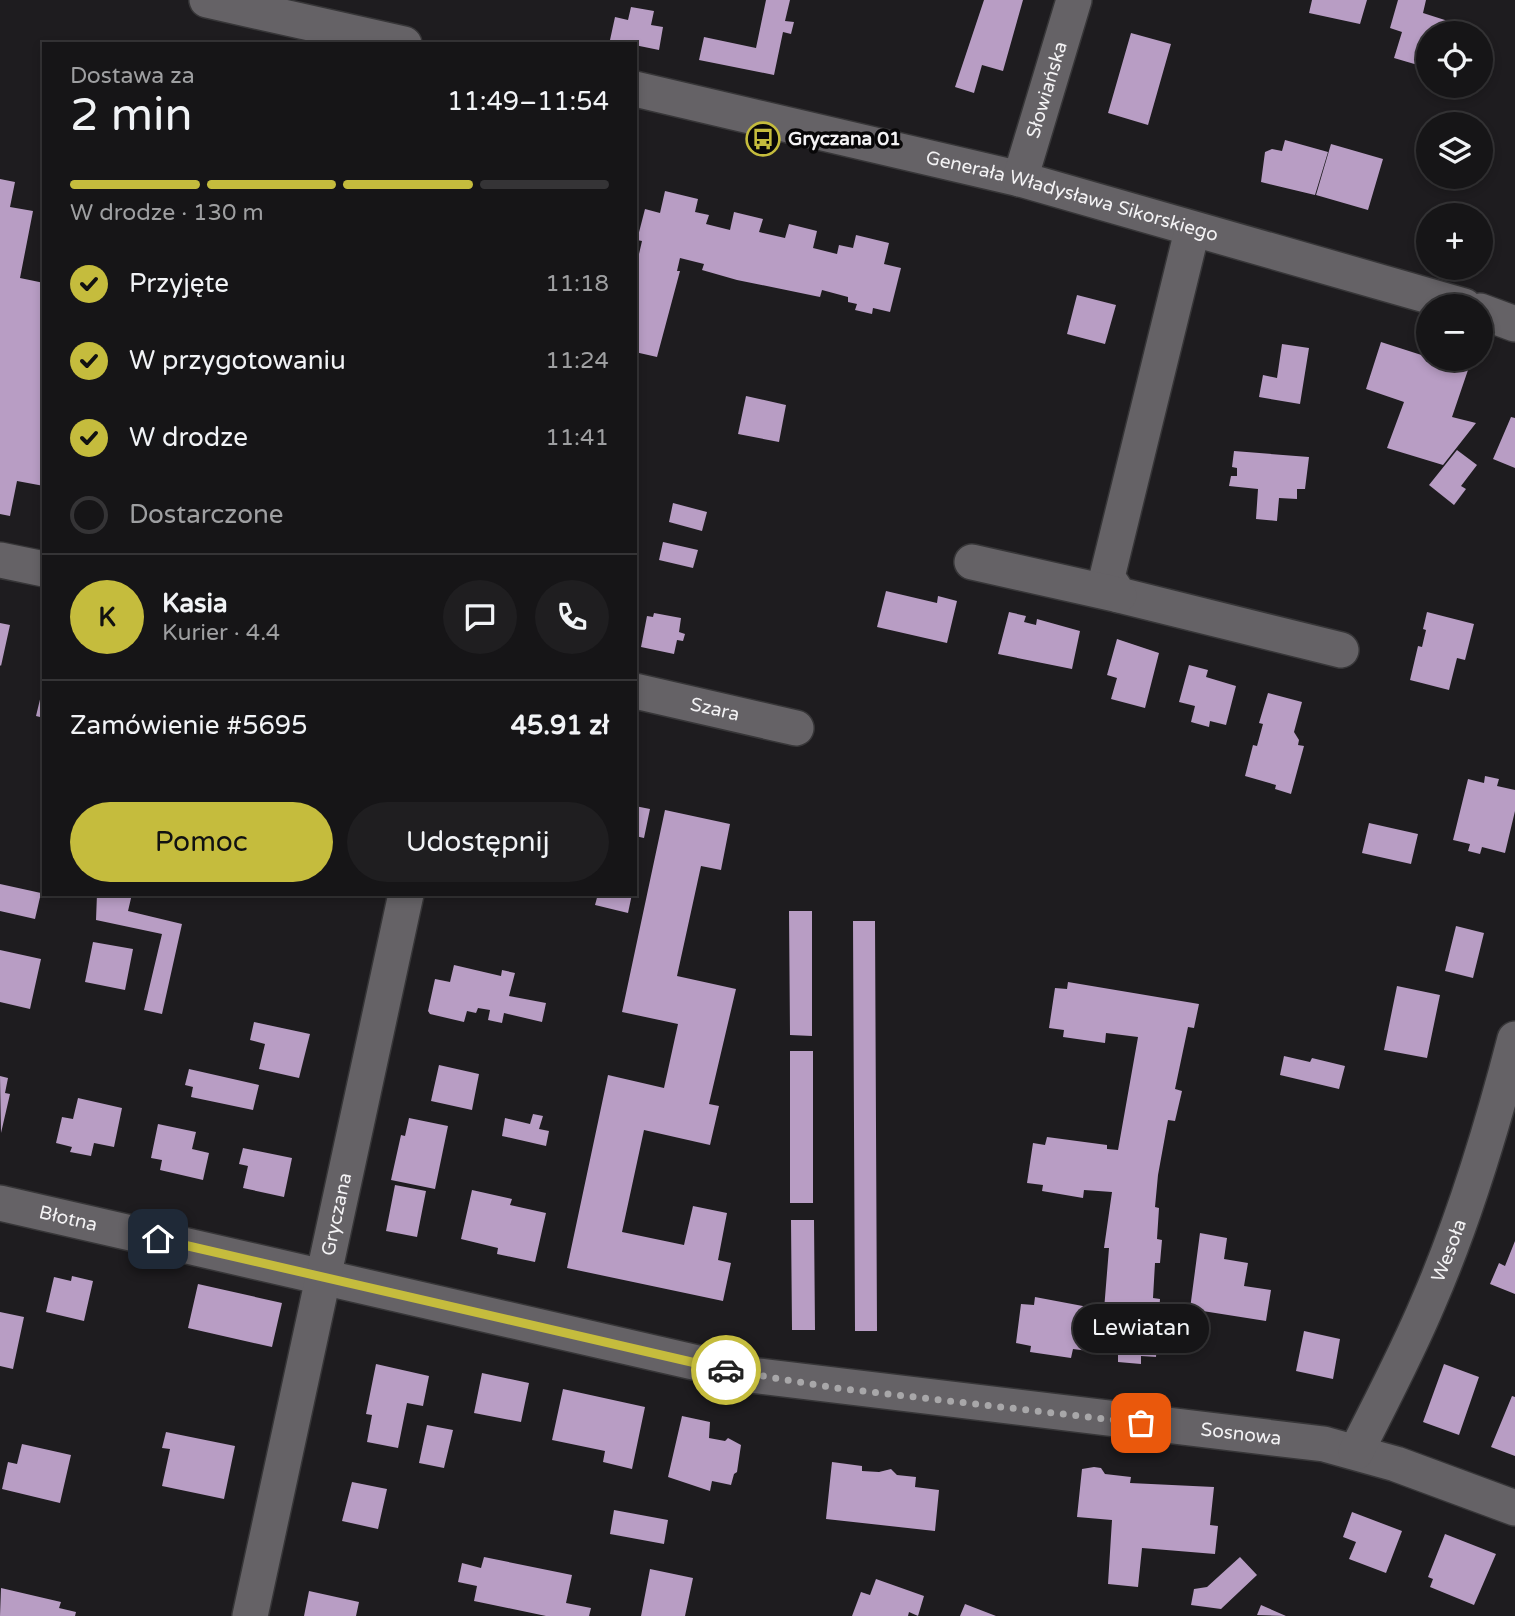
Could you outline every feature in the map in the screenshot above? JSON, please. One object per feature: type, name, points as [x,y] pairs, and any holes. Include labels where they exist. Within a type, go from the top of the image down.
[{"type":"street","points":[[207,0],[395,42]]},
{"type":"street","name":"Słowiańska","points":[[1020,180],[1074,0]]},
{"type":"street","name":"Generała Władysława Sikorskiego","points":[[637,89],[1020,180],[1420,294]]},
{"type":"street","points":[[1119,595],[1107,576],[1192,231]]},
{"type":"street","points":[[1493,316],[1515,324]]},
{"type":"street","points":[[0,560],[42,569]]},
{"type":"street","points":[[972,562],[1340,650]]},
{"type":"street","name":"Szara","points":[[637,691],[796,727]]},
{"type":"street","name":"Gryczana","points":[[250,1616],[406,896]]},
{"type":"street","name":"Wesoła","points":[[1356,1452],[1429,1301],[1505,1119],[1515,1039]]},
{"type":"street","name":"Błotna","points":[[0,1203],[750,1376]]},
{"type":"street","name":"Sosnowa","points":[[750,1376],[1324,1444],[1356,1452],[1515,1508]]},
{"type":"building","points":[[766,0],[790,0],[785,21],[794,22],[791,34],[783,32],[774,75],[699,60],[704,37],[756,48]]},
{"type":"building","points":[[984,0],[1023,0],[1003,71],[982,65],[974,93],[955,87]]},
{"type":"building","points":[[1312,0],[1367,0],[1360,24],[1309,13]]},
{"type":"building","points":[[1398,0],[1426,0],[1423,13],[1448,21],[1416,21],[1416,64],[1394,58],[1402,32],[1390,28]]},
{"type":"building","points":[[631,7],[654,11],[651,25],[663,27],[659,50],[637,46],[637,42],[610,40],[615,17],[628,20]]},
{"type":"building","points":[[1131,33],[1171,44],[1148,125],[1108,113]]},
{"type":"building","points":[[1285,140],[1328,152],[1315,195],[1261,182],[1265,152],[1272,149],[1282,151]]},
{"type":"building","points":[[1331,144],[1383,159],[1368,210],[1316,195]]},
{"type":"building","points":[[0,179],[15,182],[10,207],[33,211],[20,278],[42,283],[42,486],[17,481],[10,516],[0,514]]},
{"type":"building","points":[[665,191],[698,199],[695,212],[709,215],[706,224],[730,230],[734,212],[763,219],[759,232],[785,238],[789,224],[817,231],[813,248],[837,254],[839,245],[853,248],[856,235],[889,243],[884,264],[901,268],[890,312],[873,308],[872,314],[855,310],[857,304],[848,302],[848,297],[822,290],[820,297],[737,280],[702,270],[704,264],[680,258],[677,271],[680,271],[657,357],[637,352],[637,255],[642,241],[637,240],[645,209],[660,213]]},
{"type":"building","points":[[1077,295],[1116,305],[1105,344],[1067,334]]},
{"type":"building","points":[[1381,342],[1416,353],[1416,371],[1468,371],[1452,417],[1476,423],[1443,465],[1387,448],[1404,402],[1366,389]]},
{"type":"building","points":[[1282,344],[1309,348],[1300,404],[1259,397],[1263,375],[1277,378]]},
{"type":"building","points":[[746,396],[786,405],[779,442],[738,434]]},
{"type":"building","points":[[1511,417],[1515,418],[1515,468],[1493,459]]},
{"type":"building","points":[[1457,450],[1477,465],[1461,486],[1466,489],[1454,505],[1429,485]]},
{"type":"building","points":[[1234,451],[1309,457],[1305,489],[1297,489],[1297,499],[1279,498],[1277,521],[1256,519],[1258,489],[1229,486],[1231,476],[1237,476],[1237,468],[1232,467]]},
{"type":"building","points":[[673,503],[707,512],[702,531],[669,522]]},
{"type":"building","points":[[663,542],[698,550],[693,568],[659,560]]},
{"type":"building","points":[[886,591],[937,603],[938,596],[957,601],[947,643],[877,627]]},
{"type":"building","points":[[1009,612],[1026,616],[1024,622],[1036,625],[1037,619],[1080,631],[1072,669],[998,654]]},
{"type":"building","points":[[1427,612],[1474,624],[1465,660],[1457,658],[1449,690],[1410,680],[1418,646],[1422,647]]},
{"type":"building","points":[[654,613],[681,618],[679,632],[685,634],[683,641],[677,640],[674,654],[641,647],[647,616],[653,617]]},
{"type":"building","points":[[0,623],[10,625],[1,666],[0,665]]},
{"type":"building","points":[[1117,639],[1159,653],[1145,708],[1111,699],[1117,678],[1107,675]]},
{"type":"building","points":[[1189,665],[1208,670],[1206,677],[1236,686],[1226,725],[1210,721],[1209,727],[1191,722],[1195,706],[1179,702]]},
{"type":"building","points":[[42,691],[42,718],[36,716]]},
{"type":"building","points":[[1268,693],[1302,702],[1294,732],[1299,740],[1298,745],[1304,746],[1291,794],[1275,789],[1276,785],[1245,776],[1253,745],[1257,746],[1263,724],[1259,723]]},
{"type":"building","points":[[1485,776],[1499,779],[1497,786],[1515,790],[1515,811],[1505,853],[1482,847],[1480,854],[1468,851],[1470,844],[1453,840],[1468,779],[1484,783]]},
{"type":"building","points":[[637,806],[650,809],[644,838],[637,836]]},
{"type":"building","points":[[665,810],[730,824],[721,870],[701,866],[677,976],[736,989],[709,1104],[719,1106],[710,1145],[644,1130],[622,1232],[684,1245],[693,1206],[727,1213],[718,1260],[731,1263],[723,1301],[567,1268],[608,1075],[664,1088],[678,1024],[622,1012]]},
{"type":"building","points":[[1369,823],[1418,834],[1411,864],[1362,853]]},
{"type":"building","points":[[0,884],[41,893],[35,919],[0,911]]},
{"type":"building","points":[[97,896],[132,896],[128,911],[182,924],[162,1014],[144,1010],[162,934],[96,920]]},
{"type":"building","points":[[597,896],[632,896],[628,913],[595,905]]},
{"type":"building","points":[[789,911],[812,911],[812,1036],[790,1035]]},
{"type":"building","points":[[853,921],[875,921],[877,1331],[855,1331]]},
{"type":"building","points":[[1456,926],[1484,933],[1473,978],[1445,971]]},
{"type":"building","points":[[93,942],[133,949],[125,990],[85,982]]},
{"type":"building","points":[[0,950],[41,959],[30,1009],[0,1002]]},
{"type":"building","points":[[454,965],[501,976],[502,970],[515,973],[509,996],[546,1003],[542,1022],[504,1013],[502,1023],[488,1020],[490,1010],[478,1008],[476,1013],[467,1011],[464,1022],[430,1014],[428,1011],[435,979],[450,982]]},
{"type":"building","points":[[1068,982],[1199,1004],[1194,1028],[1188,1027],[1175,1089],[1182,1091],[1175,1121],[1168,1120],[1158,1175],[1155,1207],[1159,1208],[1157,1239],[1162,1240],[1160,1263],[1155,1263],[1153,1298],[1160,1299],[1156,1357],[1141,1356],[1141,1364],[1118,1362],[1118,1355],[1073,1349],[1071,1358],[1030,1352],[1031,1346],[1016,1343],[1021,1304],[1034,1305],[1035,1297],[1104,1310],[1109,1248],[1104,1248],[1112,1192],[1084,1190],[1083,1198],[1042,1191],[1043,1185],[1027,1183],[1033,1143],[1045,1145],[1047,1137],[1107,1145],[1107,1149],[1118,1150],[1138,1037],[1106,1033],[1105,1043],[1063,1037],[1064,1030],[1049,1028],[1055,988],[1067,989]]},
{"type":"building","points":[[1397,986],[1440,995],[1427,1058],[1384,1050]]},
{"type":"building","points":[[254,1022],[310,1034],[299,1078],[259,1069],[265,1044],[250,1040]]},
{"type":"building","points":[[790,1051],[813,1051],[813,1203],[790,1203]]},
{"type":"building","points":[[1284,1056],[1310,1062],[1312,1058],[1345,1066],[1339,1089],[1280,1075]]},
{"type":"building","points":[[439,1065],[479,1074],[472,1110],[431,1101]]},
{"type":"building","points":[[189,1069],[259,1085],[253,1110],[191,1097],[193,1087],[185,1085]]},
{"type":"building","points":[[0,1076],[8,1078],[5,1093],[10,1094],[1,1133]]},
{"type":"building","points":[[78,1098],[122,1108],[114,1147],[94,1143],[91,1156],[70,1152],[72,1147],[56,1143],[62,1117],[73,1119]]},
{"type":"building","points":[[533,1114],[543,1116],[539,1129],[549,1131],[546,1146],[502,1136],[505,1118],[530,1124]]},
{"type":"building","points":[[409,1118],[448,1126],[435,1189],[391,1180],[401,1135],[405,1136]]},
{"type":"building","points":[[158,1124],[196,1132],[192,1149],[209,1153],[203,1180],[160,1170],[162,1160],[151,1158]]},
{"type":"building","points":[[243,1148],[292,1158],[284,1197],[243,1188],[248,1166],[239,1164]]},
{"type":"building","points":[[395,1185],[426,1191],[417,1237],[386,1231]]},
{"type":"building","points":[[472,1190],[512,1199],[510,1205],[546,1213],[535,1262],[497,1254],[498,1248],[461,1239]]},
{"type":"building","points":[[791,1220],[814,1220],[815,1330],[792,1330]]},
{"type":"building","points":[[1200,1233],[1227,1238],[1224,1259],[1248,1263],[1244,1286],[1271,1290],[1266,1321],[1190,1309]]},
{"type":"building","points":[[1515,1241],[1515,1294],[1490,1284],[1499,1263],[1505,1266]]},
{"type":"building","points":[[72,1276],[93,1281],[84,1321],[46,1312],[54,1277],[71,1281]]},
{"type":"building","points":[[198,1284],[282,1303],[272,1347],[188,1328]]},
{"type":"building","points":[[0,1312],[24,1317],[13,1369],[0,1366]]},
{"type":"building","points":[[1304,1331],[1340,1339],[1333,1379],[1296,1371]]},
{"type":"building","points":[[376,1364],[429,1376],[423,1406],[407,1403],[398,1448],[367,1442],[372,1415],[366,1414]]},
{"type":"building","points":[[1444,1364],[1479,1377],[1459,1435],[1423,1422]]},
{"type":"building","points":[[482,1373],[529,1383],[521,1422],[474,1413]]},
{"type":"building","points":[[563,1389],[645,1407],[632,1469],[603,1462],[605,1451],[552,1440]]},
{"type":"building","points":[[1512,1396],[1515,1397],[1515,1456],[1491,1447]]},
{"type":"building","points":[[682,1416],[710,1422],[709,1438],[725,1441],[728,1438],[741,1445],[737,1472],[731,1485],[712,1481],[710,1491],[668,1477]]},
{"type":"building","points":[[427,1425],[453,1430],[444,1468],[419,1463]]},
{"type":"building","points":[[166,1432],[235,1446],[224,1499],[162,1486],[170,1449],[162,1448]]},
{"type":"building","points":[[22,1444],[71,1455],[60,1503],[2,1489],[8,1462],[17,1464]]},
{"type":"building","points":[[832,1462],[862,1466],[862,1471],[879,1472],[891,1469],[897,1475],[916,1477],[915,1487],[939,1490],[935,1531],[826,1519]]},
{"type":"building","points":[[1101,1468],[1105,1474],[1131,1477],[1130,1483],[1214,1487],[1210,1525],[1218,1526],[1215,1554],[1142,1548],[1138,1587],[1108,1584],[1112,1520],[1077,1517],[1082,1469]]},
{"type":"building","points":[[352,1482],[387,1489],[378,1529],[342,1521]]},
{"type":"building","points":[[614,1510],[668,1520],[664,1544],[610,1534]]},
{"type":"building","points":[[1352,1512],[1402,1531],[1386,1573],[1349,1559],[1356,1542],[1343,1537]]},
{"type":"building","points":[[1445,1534],[1496,1554],[1474,1605],[1430,1587],[1433,1579],[1428,1577]]},
{"type":"building","points":[[484,1557],[572,1575],[566,1603],[591,1608],[589,1616],[546,1616],[474,1601],[477,1586],[458,1582],[462,1563],[481,1568]]},
{"type":"building","points":[[1240,1557],[1257,1575],[1221,1609],[1191,1605],[1194,1589],[1207,1587]]},
{"type":"building","points":[[650,1569],[693,1578],[685,1616],[641,1616]]},
{"type":"building","points":[[876,1579],[924,1596],[918,1616],[909,1612],[908,1616],[852,1616],[861,1592],[870,1595]]},
{"type":"building","points":[[1,1588],[61,1602],[59,1608],[76,1612],[75,1616],[0,1616]]},
{"type":"building","points":[[309,1591],[359,1602],[356,1616],[304,1616]]},
{"type":"building","points":[[965,1604],[996,1616],[960,1616]]},
{"type":"building","points":[[1261,1605],[1286,1616],[1257,1615]]},
{"type":"way so far","points":[[726,1370],[836,1388],[1141,1423]]},
{"type":"place","name":"Gryczana 01","points":[[763,139]]},
{"type":"place","name":"Lewiatan","points":[[1141,1423]]},
{"type":"route","points":[[158,1239],[726,1370]]}]
